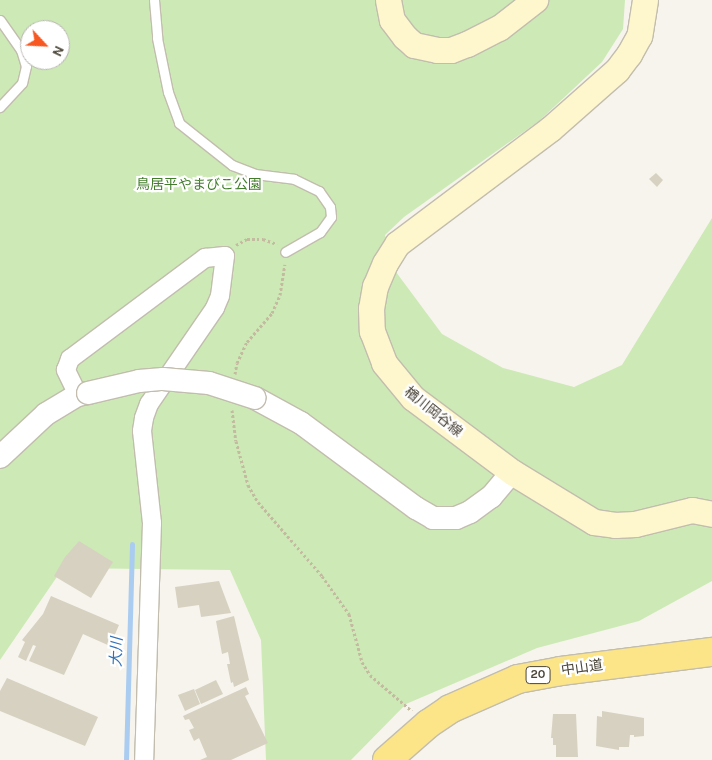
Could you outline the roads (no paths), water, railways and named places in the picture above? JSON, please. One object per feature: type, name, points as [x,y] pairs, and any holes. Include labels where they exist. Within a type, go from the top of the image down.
[{"type":"highway","name":"中山道","points":[[387,760],[428,724],[450,709],[518,679],[560,670],[712,652]]},
{"type":"main road","points":[[388,0],[392,20],[405,37],[414,44],[437,50],[451,50],[499,28],[535,0]]},
{"type":"main road","points":[[402,0],[407,19],[419,32],[432,38],[448,38],[480,26],[520,0]]},
{"type":"main road","name":"楢川岡谷線","points":[[645,0],[638,36],[629,54],[617,70],[550,129],[398,244],[385,263],[375,286],[371,308],[372,331],[378,353],[391,374],[413,398],[512,472],[594,522],[615,525],[635,524],[692,510],[712,514]]},
{"type":"street","points":[[83,394],[66,370],[70,359],[205,258],[225,256],[220,296],[215,308],[149,404],[144,418],[142,431],[152,523],[144,760]]},
{"type":"street","points":[[0,457],[46,414],[83,394],[139,381],[163,379],[209,383],[256,398],[301,423],[416,508],[434,518],[456,518],[470,512],[491,497],[512,472]]},
{"type":"lane","points":[[154,0],[159,47],[168,92],[179,122],[232,165],[255,174],[294,179],[319,191],[330,207],[331,218],[320,232],[285,252]]},
{"type":"lane","points":[[0,20],[21,50],[26,66],[22,83],[0,108]]},
{"type":"waterway","name":"大川","points":[[126,760],[132,544]]},
{"type":"park label","name":"鳥居平やまびこ公園","points":[[199,185]]}]
